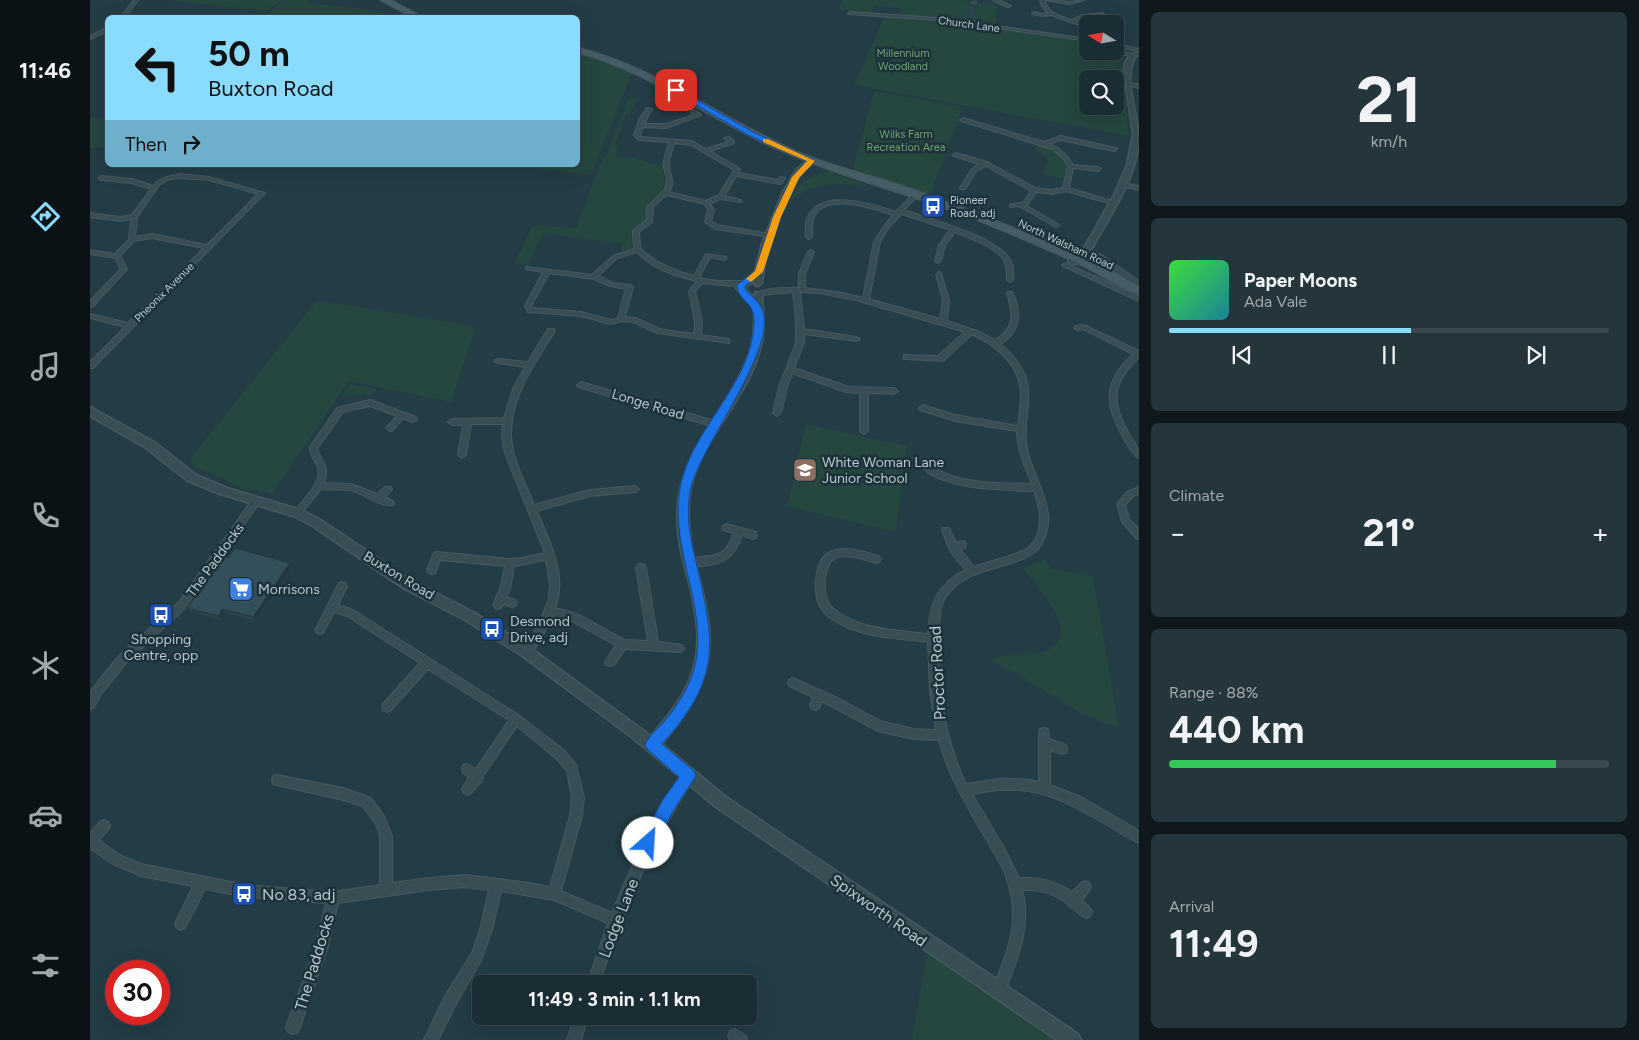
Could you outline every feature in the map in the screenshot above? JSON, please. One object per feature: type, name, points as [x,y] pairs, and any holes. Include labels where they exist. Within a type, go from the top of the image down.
[{"type":"main road","points":[[384,0],[415,15]]},
{"type":"main road","name":"North Walsham Road","points":[[580,51],[610,59],[651,77],[750,133],[812,161],[913,197],[983,219],[1139,290]]},
{"type":"street","points":[[124,15],[136,0]]},
{"type":"street","points":[[995,0],[1008,6]]},
{"type":"street","points":[[1042,0],[1045,8],[1052,14],[1079,24]]},
{"type":"street","points":[[1047,0],[1070,3],[1082,0]]},
{"type":"street","name":"Church Lane","points":[[850,13],[940,19],[1079,39]]},
{"type":"street","points":[[1034,13],[1042,15],[1052,14]]},
{"type":"street","points":[[1073,21],[1084,16],[1102,14]]},
{"type":"street","points":[[1049,36],[1051,28]]},
{"type":"street","points":[[90,38],[105,30]]},
{"type":"street","points":[[1073,261],[1088,256],[1087,250],[1115,203],[1134,150],[1137,118],[1127,66],[1136,53],[1124,47]]},
{"type":"street","points":[[1129,84],[1139,86]]},
{"type":"street","points":[[650,112],[640,125],[637,135],[639,138],[692,143],[737,169],[736,174],[720,197],[707,203],[666,193]]},
{"type":"street","points":[[640,125],[666,126],[698,115]]},
{"type":"street","points":[[962,120],[1046,143],[1061,153],[1071,166],[1098,169]]},
{"type":"street","points":[[1046,143],[1061,138],[1106,143],[1114,149]]},
{"type":"street","points":[[672,141],[666,164],[670,179],[666,193],[650,207],[650,221],[636,231],[638,250],[664,269],[698,279],[744,288],[760,289]]},
{"type":"street","points":[[706,151],[732,142]]},
{"type":"street","points":[[956,155],[966,155],[985,163],[1034,190],[1051,192],[1066,190],[1115,203]]},
{"type":"street","points":[[652,745],[691,696],[703,661],[705,639],[703,619],[689,562],[683,522],[686,487],[696,458],[754,353],[759,324],[759,272],[770,236],[795,177],[812,161]]},
{"type":"street","points":[[973,189],[963,187],[974,170],[985,163]]},
{"type":"street","points":[[1066,190],[1071,166]]},
{"type":"street","points":[[736,174],[780,182]]},
{"type":"street","name":"Pheonix Avenue","points":[[90,366],[262,193],[189,175],[164,180],[155,188]]},
{"type":"street","points":[[106,177],[132,181],[155,188],[134,217],[132,240]]},
{"type":"street","points":[[1122,185],[1139,188]]},
{"type":"street","points":[[1021,206],[1028,200],[1034,190]]},
{"type":"street","points":[[720,197],[739,201]]},
{"type":"street","points":[[866,299],[871,284],[874,250],[881,234],[898,212],[913,197]]},
{"type":"street","points":[[801,232],[809,235],[809,222],[815,210],[835,201],[858,202],[898,212],[953,230],[1000,252],[1006,258],[1010,277],[1018,276]]},
{"type":"street","points":[[707,203],[711,210],[708,222],[710,226],[770,236]]},
{"type":"street","points":[[1012,206],[1021,206],[1056,225]]},
{"type":"street","points":[[90,215],[120,219],[134,217]]},
{"type":"street","points":[[947,259],[938,259],[942,245],[953,230]]},
{"type":"street","points":[[117,256],[132,240],[152,236],[208,247]]},
{"type":"street","points":[[595,277],[615,258],[638,250]]},
{"type":"street","name":"North Walsham Road","points":[[1087,250],[1100,254],[1121,273],[1139,284]]},
{"type":"street","points":[[90,252],[117,256]]},
{"type":"street","points":[[777,413],[800,343],[795,290],[810,254],[801,255]]},
{"type":"street","points":[[697,337],[700,317],[692,294],[705,255],[724,258]]},
{"type":"street","points":[[90,304],[124,269],[117,256]]},
{"type":"street","name":"North Walsham Road","points":[[1073,261],[1139,299]]},
{"type":"street","points":[[528,268],[585,278],[595,277],[612,285],[630,287],[621,319]]},
{"type":"street","points":[[546,271],[528,306],[530,310],[580,314],[595,320],[611,322],[621,319],[634,320],[657,331],[726,341]]},
{"type":"street","points":[[744,288],[759,272]]},
{"type":"street","points":[[943,277],[946,300],[943,321]]},
{"type":"street","points":[[744,288],[760,289]]},
{"type":"street","points":[[744,288],[758,308]]},
{"type":"street","name":"Proctor Road","points":[[760,289],[795,290],[866,299],[943,321],[970,331],[994,344],[1010,357],[1021,375],[1026,408],[1021,430],[1023,450],[1038,488],[1044,513],[1044,526],[1040,539],[1034,549],[1024,555],[971,570],[952,582],[939,599],[935,610],[936,697],[941,735],[963,790],[1007,865],[1020,902],[1020,920],[998,990]]},
{"type":"street","points":[[1011,296],[1021,299]]},
{"type":"street","points":[[994,344],[1008,337],[1013,326],[1016,313],[1011,296]]},
{"type":"street","points":[[90,316],[130,326]]},
{"type":"street","points":[[1082,326],[1138,354],[1122,370],[1116,380],[1114,390],[1118,418],[1139,455]]},
{"type":"street","points":[[800,331],[856,340]]},
{"type":"street","points":[[907,357],[917,356],[943,361],[970,331]]},
{"type":"street","points":[[525,651],[534,641],[550,611],[555,585],[550,555],[504,435],[517,390],[528,365],[552,334]]},
{"type":"street","points":[[498,361],[528,365]]},
{"type":"street","points":[[791,370],[838,387],[864,392],[884,387],[894,391]]},
{"type":"street","name":"Longe Road","points":[[581,385],[615,393],[715,424]]},
{"type":"street","points":[[855,421],[864,427],[864,392]]},
{"type":"street","points":[[297,513],[319,486],[322,468],[313,449],[340,410],[370,403],[413,419]]},
{"type":"street","points":[[779,404],[789,405]]},
{"type":"street","points":[[923,408],[932,415],[1021,430]]},
{"type":"street","name":"Buxton Road","points":[[90,411],[150,445],[192,478],[256,501],[297,513],[336,535],[407,584],[461,612],[525,651],[652,745],[689,776]]},
{"type":"street","points":[[390,428],[402,415]]},
{"type":"street","points":[[452,422],[508,421]]},
{"type":"street","points":[[462,455],[467,423]]},
{"type":"street","points":[[929,467],[969,482],[1038,488]]},
{"type":"street","points":[[319,486],[351,487],[390,503]]},
{"type":"street","points":[[378,499],[388,489]]},
{"type":"street","points":[[531,509],[590,493],[625,494],[635,489]]},
{"type":"street","points":[[1139,490],[1124,499],[1121,504],[1125,520],[1139,535]]},
{"type":"street","name":"The Paddocks","points":[[90,704],[122,660],[181,606],[256,501]]},
{"type":"street","points":[[726,528],[753,534]]},
{"type":"street","points":[[946,530],[953,548],[971,570]]},
{"type":"street","points":[[689,562],[722,558],[730,553],[739,531]]},
{"type":"street","points":[[953,548],[962,545]]},
{"type":"street","points":[[432,570],[438,551],[510,563],[550,555]]},
{"type":"street","points":[[872,555],[840,552],[824,560],[821,592],[826,608],[846,622],[870,629],[934,639]]},
{"type":"street","points":[[510,563],[500,602],[512,603]]},
{"type":"street","points":[[641,568],[654,647]]},
{"type":"street","points":[[320,630],[342,586]]},
{"type":"street","points":[[332,607],[350,613],[516,720],[561,755],[572,769],[577,783],[576,816],[554,894]]},
{"type":"street","points":[[550,611],[574,617],[623,644],[679,648]]},
{"type":"street","points":[[610,662],[623,644]]},
{"type":"street","points":[[387,707],[428,662]]},
{"type":"street","points":[[793,683],[819,694],[878,726],[913,734],[941,735]]},
{"type":"street","points":[[815,705],[819,694]]},
{"type":"street","points":[[468,789],[516,720]]},
{"type":"street","points":[[1045,788],[1044,738],[1062,748]]},
{"type":"street","points":[[467,769],[478,777]]},
{"type":"street","name":"Lodge Lane","points":[[596,975],[615,920],[654,830],[689,776]]},
{"type":"street","name":"Spixworth Road","points":[[689,776],[721,802],[1072,1040]]},
{"type":"street","points":[[277,780],[343,794],[366,802],[380,820],[386,836],[386,889]]},
{"type":"street","points":[[963,790],[1009,783],[1045,788],[1060,793],[1139,837]]},
{"type":"street","name":"The Paddocks","points":[[104,826],[90,841],[123,863],[142,870],[202,882],[246,890],[332,898],[386,889],[465,881],[554,894],[615,920]]},
{"type":"street","points":[[181,924],[202,882]]},
{"type":"street","points":[[1015,884],[1049,885],[1062,891],[1086,912]]},
{"type":"street","points":[[431,1040],[450,1000],[477,956],[486,930],[496,885]]},
{"type":"street","points":[[1074,900],[1085,887]]},
{"type":"street","name":"The Paddocks","points":[[293,1027],[322,946],[332,898]]},
{"type":"street","points":[[574,1040],[579,1025]]},
{"type":"green space","points":[[167,0],[284,0],[266,11]]},
{"type":"green space","points":[[285,0],[312,0],[308,3],[380,11],[389,15],[266,15]]},
{"type":"green space","points":[[843,0],[963,0],[997,6],[995,27],[901,15],[903,9],[875,5],[871,13],[838,10]]},
{"type":"green space","name":"Millennium Woodland","points":[[885,16],[932,20],[1079,41],[1079,60],[1121,60],[1122,70],[1079,70],[1079,115],[1124,115],[1124,87],[1129,136],[854,85]]},
{"type":"green space","points":[[580,54],[632,73],[591,175],[529,167],[580,167]]},
{"type":"green space","name":"Wilks Farm Recreation Area","points":[[874,91],[963,107],[930,195],[853,170]]},
{"type":"green space","points":[[629,97],[637,98],[631,113],[627,113],[615,144],[619,145],[615,157],[634,158],[661,166],[664,181],[662,190],[645,208],[647,219],[631,233],[632,248],[621,251],[622,244],[543,233],[528,266],[514,264],[533,225],[576,228],[603,157],[606,157]]},
{"type":"green space","points":[[90,118],[105,118],[105,147],[90,148]]},
{"type":"green space","points":[[1037,143],[1046,146],[1065,160],[1067,165],[1063,179],[1043,174],[1046,162],[1048,162],[1047,158],[1034,149]]},
{"type":"green space","points":[[829,171],[873,188],[841,184],[820,186],[810,189],[791,200],[801,184]]},
{"type":"green space","points":[[321,301],[473,326],[475,331],[451,402],[349,381],[274,491],[273,497],[270,493],[244,489],[194,466],[190,459],[314,304]]},
{"type":"green space","points":[[351,384],[376,389],[371,395],[344,394]]},
{"type":"green space","points":[[806,424],[907,446],[896,532],[787,506]]},
{"type":"green space","points":[[1045,559],[1052,569],[1093,576],[1119,728],[1084,715],[1017,674],[991,661],[991,659],[1002,656],[1037,653],[1053,647],[1060,639],[1061,628],[1057,615],[1023,568]]},
{"type":"green space","points":[[927,952],[1054,1040],[912,1040]]},
{"type":"building","points":[[971,0],[979,0],[977,6],[969,5]]},
{"type":"building","name":"Morrisons","points":[[235,548],[290,563],[253,617],[223,609],[218,616],[187,608],[224,557],[228,558]]},
{"type":"slow traffic","points":[[751,279],[759,272],[777,217],[795,177],[804,166],[812,161],[766,141]]},
{"type":"place","name":"Pioneer Road, adj","points":[[933,206]]},
{"type":"place","name":"White Woman Lane Junior School","points":[[805,470]]},
{"type":"place","name":"Morrisons","points":[[241,589]]},
{"type":"place","name":"Shopping Centre, opp","points":[[161,615]]},
{"type":"place","name":"Desmond Drive, adj","points":[[492,629]]},
{"type":"place","name":"No 83, adj","points":[[244,894]]},
{"type":"route","points":[[648,843],[668,806],[689,776],[652,745],[691,696],[700,672],[704,650],[703,619],[683,532],[682,514],[686,487],[696,458],[726,408],[756,347],[759,324],[758,308],[752,299],[741,291],[741,285],[759,272],[777,217],[795,177],[804,166],[812,161],[750,133],[709,111],[676,90]]}]
